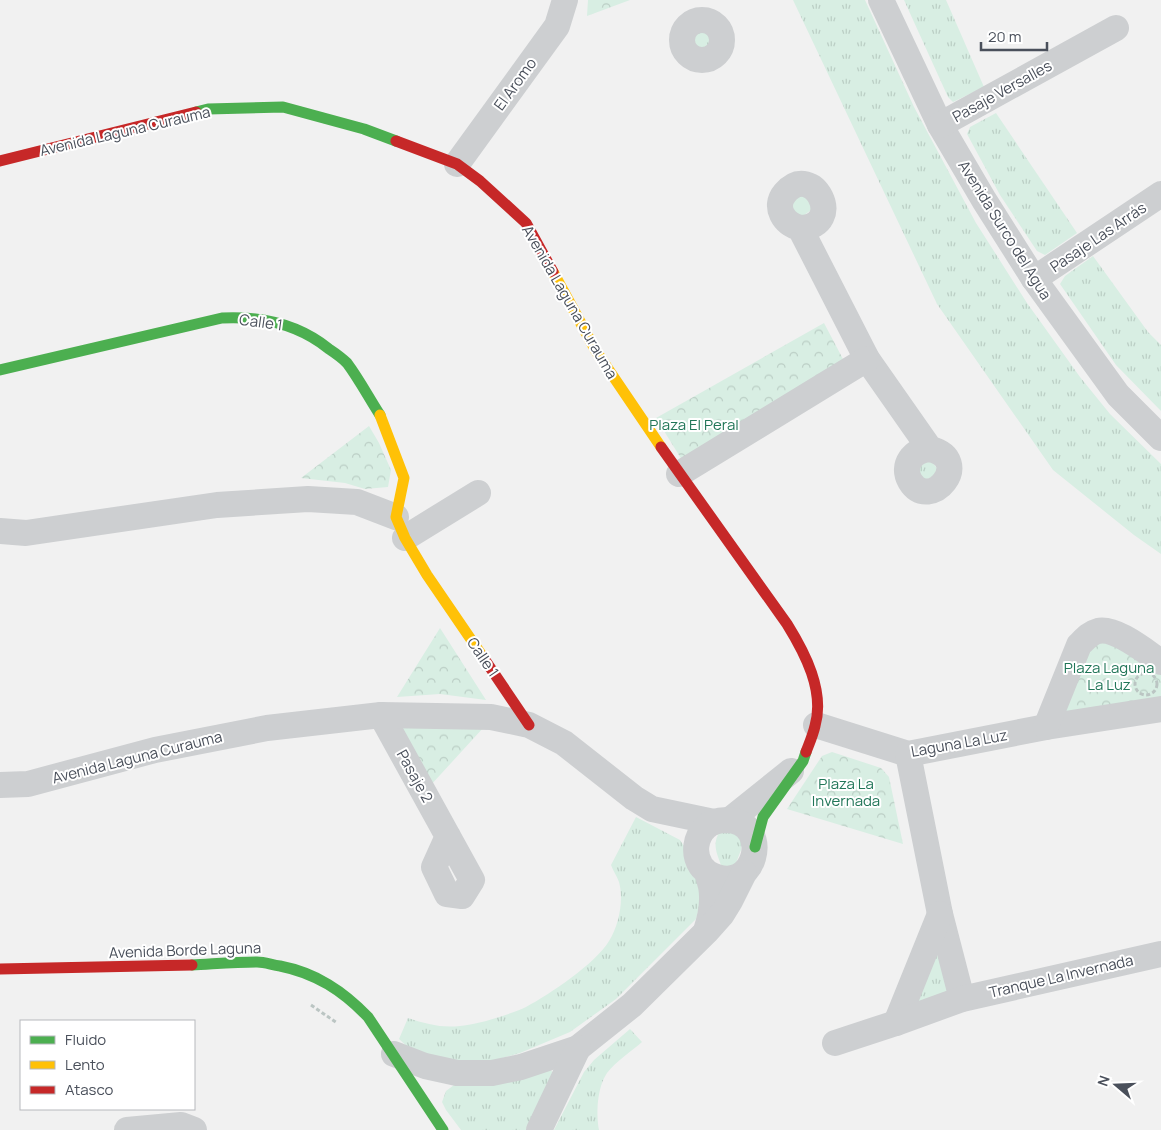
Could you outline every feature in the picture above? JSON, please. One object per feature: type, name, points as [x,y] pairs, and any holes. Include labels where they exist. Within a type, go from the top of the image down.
[{"type":"street","name":"El Aromo","points":[[457,164],[557,26],[565,0]]},
{"type":"street","name":"Avenida Surco del Agua","points":[[881,0],[940,125],[984,200],[1034,279],[1118,396],[1161,438]]},
{"type":"street","name":"Pasaje Versalles","points":[[940,125],[1116,28]]},
{"type":"street","name":"Avenida Laguna Curauma","points":[[0,161],[208,109],[283,108],[364,129],[457,164],[480,181],[526,223],[596,351],[679,474],[787,624],[802,649],[813,680],[816,700],[816,725],[803,761],[762,817],[754,856],[750,866],[744,873],[726,908],[706,932],[632,1005],[578,1048],[512,1069],[492,1073],[457,1073],[424,1066],[394,1054]]},
{"type":"street","name":"Pasaje Las Arrás","points":[[1034,279],[1161,194]]},
{"type":"street","points":[[800,228],[867,359],[930,449]]},
{"type":"street","name":"Calle 1","points":[[0,370],[222,318],[264,319],[282,323],[317,339],[346,362],[383,420],[404,478],[400,527],[427,574],[529,725]]},
{"type":"street","points":[[679,474],[867,359]]},
{"type":"street","points":[[0,531],[26,533],[216,505],[308,499],[357,502],[400,527],[478,493]]},
{"type":"street","points":[[1046,727],[1079,645],[1087,636],[1104,630],[1116,634],[1161,662]]},
{"type":"street","name":"Laguna La Luz","points":[[816,725],[908,754],[1046,727],[1161,709]]},
{"type":"street","name":"Avenida Laguna Curauma","points":[[0,786],[28,784],[156,750],[266,728],[381,715],[490,717],[529,725],[564,743],[634,798],[652,809],[664,813],[740,823],[748,829],[753,837],[755,847]]},
{"type":"street","name":"Pasaje 2","points":[[381,715],[448,836]]},
{"type":"street","points":[[908,754],[940,914],[962,999]]},
{"type":"street","points":[[744,873],[726,879],[716,878],[708,873],[702,867],[696,851],[700,834],[706,827],[722,821],[803,761]]},
{"type":"street","name":"Avenida Laguna Curauma","points":[[664,813],[697,843]]},
{"type":"street","points":[[706,932],[712,914],[708,873]]},
{"type":"street","points":[[896,1023],[940,914]]},
{"type":"street","name":"Tranque La Invernada","points":[[835,1043],[962,999],[1161,954]]},
{"type":"street","name":"Avenida Borde Laguna","points":[[0,969],[140,967],[259,962],[278,964],[296,969],[316,977],[342,992],[368,1017],[394,1054],[422,1102],[443,1130]]},
{"type":"street","name":"Avenida Laguna Curauma","points":[[540,1130],[578,1048]]},
{"type":"street","points":[[422,1102],[457,1073]]},
{"type":"street","points":[[127,1130],[181,1125],[194,1130]]},
{"type":"path","points":[[305,1000],[340,1024]]},
{"type":"green space","points":[[588,0],[630,0],[587,16]]},
{"type":"green space","points":[[793,0],[865,0],[914,107],[976,223],[1027,303],[1080,377],[1110,414],[1161,464],[1161,554],[1134,535],[1053,470],[937,304]]},
{"type":"green space","points":[[904,0],[946,0],[984,87],[953,102],[948,97]]},
{"type":"green space","points":[[702,26],[712,30],[716,40],[712,50],[702,54],[692,50],[688,40],[692,30]]},
{"type":"green space","points":[[996,113],[1077,233],[1045,255],[1037,251],[1000,195],[967,134],[970,127]]},
{"type":"green space","points":[[802,192],[815,207],[799,219],[789,202]]},
{"type":"green space","points":[[1093,256],[1148,332],[1161,345],[1161,411],[1116,365],[1060,284],[1065,276]]},
{"type":"green space","name":"Plaza El Peral","points":[[824,323],[844,361],[682,460],[656,418]]},
{"type":"green space","points":[[369,426],[391,470],[388,487],[365,489],[345,483],[301,478]]},
{"type":"green space","points":[[928,456],[941,474],[921,481],[917,462]]},
{"type":"green space","points":[[440,628],[486,700],[440,694],[397,697]]},
{"type":"green space","name":"Plaza Laguna La Luz","points":[[1101,639],[1161,671],[1161,700],[1067,716],[1060,706],[1085,646]]},
{"type":"green space","points":[[393,725],[484,727],[430,786]]},
{"type":"green space","name":"Plaza La Invernada","points":[[832,752],[881,768],[889,777],[903,844],[787,809],[822,756]]},
{"type":"green space","points":[[636,817],[680,840],[692,859],[701,887],[700,904],[696,919],[616,999],[570,1032],[520,1053],[488,1062],[458,1061],[411,1050],[399,1039],[408,1018],[434,1025],[460,1026],[520,1010],[559,986],[594,959],[613,935],[618,920],[621,904],[620,889],[611,865]]},
{"type":"green space","points":[[732,830],[742,842],[741,850],[734,868],[723,871],[716,852],[716,842],[719,833]]},
{"type":"green space","points":[[943,952],[950,993],[912,1006],[931,953]]},
{"type":"green space","points":[[630,1029],[642,1042],[614,1065],[604,1079],[598,1101],[599,1130],[554,1130],[584,1072],[594,1060]]},
{"type":"green space","points":[[551,1070],[554,1075],[526,1130],[461,1130],[442,1102],[446,1091],[454,1085]]},
{"type":"traffic: fast","points":[[196,112],[208,109],[283,107],[364,129],[396,141]]},
{"type":"traffic: fast","points":[[0,370],[222,318],[251,318],[279,323],[317,340],[347,363],[380,415]]},
{"type":"traffic: fast","points":[[755,847],[763,817],[803,761],[806,752]]},
{"type":"traffic: fast","points":[[192,965],[263,962],[305,973],[339,991],[368,1017],[443,1130]]},
{"type":"traffic: slow","points":[[553,272],[596,351],[661,447]]},
{"type":"traffic: slow","points":[[380,415],[404,478],[396,517],[405,538],[427,575],[483,657]]},
{"type":"traffic: jam","points":[[0,161],[196,112]]},
{"type":"traffic: jam","points":[[396,141],[457,164],[480,181],[526,223],[553,272]]},
{"type":"traffic: jam","points":[[661,447],[787,624],[800,647],[812,673],[817,699],[814,729],[806,752]]},
{"type":"traffic: jam","points":[[483,657],[529,725]]},
{"type":"traffic: jam","points":[[0,969],[192,965]]}]
